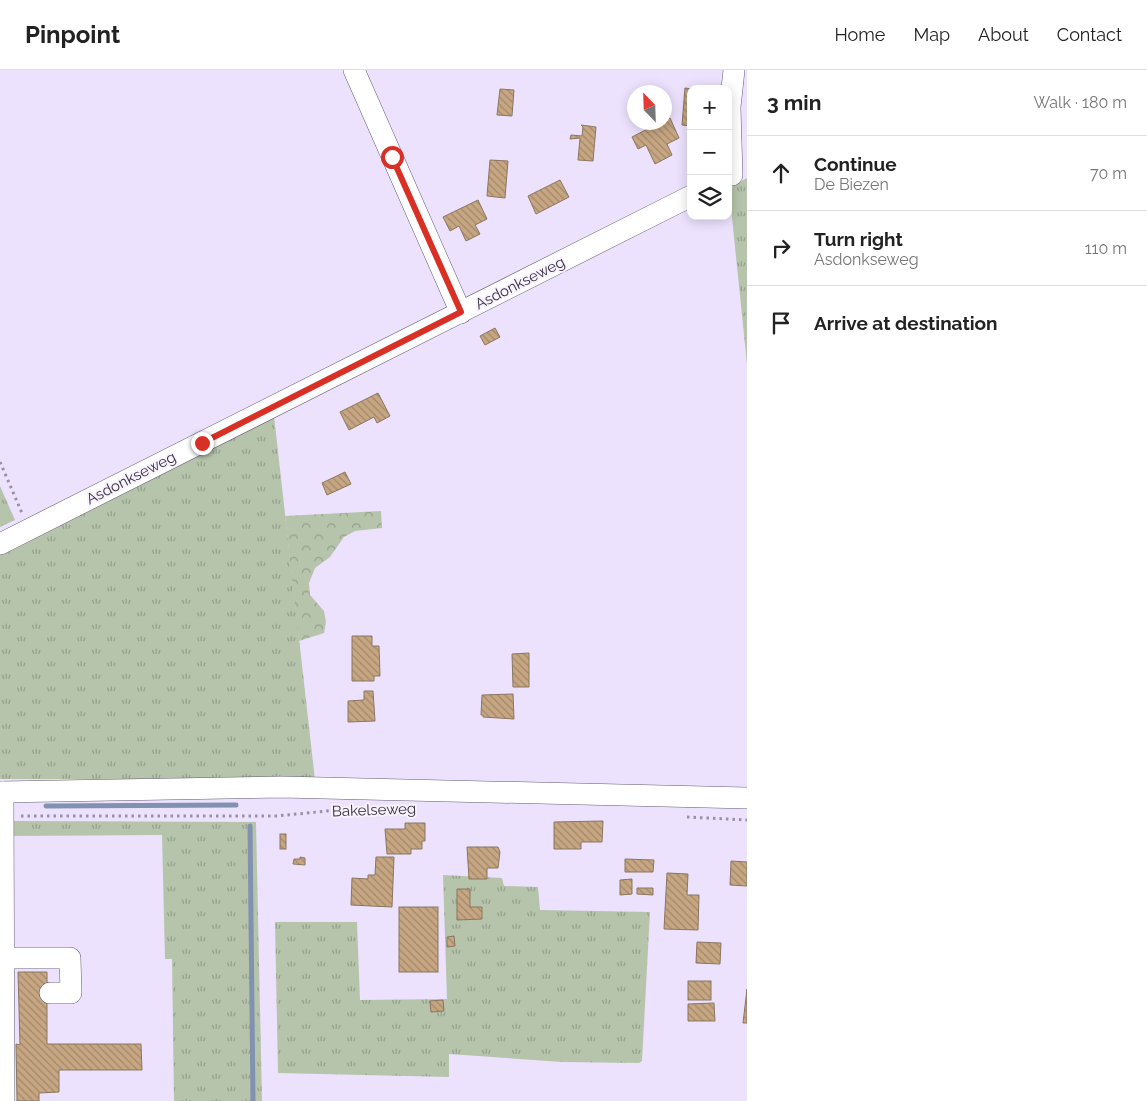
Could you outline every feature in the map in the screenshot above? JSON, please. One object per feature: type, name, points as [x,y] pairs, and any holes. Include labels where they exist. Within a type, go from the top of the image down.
[{"type":"street","points":[[354,70],[461,312]]},
{"type":"street","points":[[734,70],[730,107],[736,173]]},
{"type":"street","name":"Asdonkseweg","points":[[0,544],[687,198]]},
{"type":"street","name":"Bakelseweg","points":[[2,792],[282,787],[747,798]]},
{"type":"street","points":[[2,792],[4,1101]]},
{"type":"street","points":[[4,958],[70,958],[71,993],[50,994]]},
{"type":"path","points":[[0,462],[29,530]]},
{"type":"path","name":"Bakelseweg","points":[[3,816],[277,816],[354,808]]},
{"type":"path","points":[[679,816],[747,820]]},
{"type":"green space","points":[[747,178],[747,364],[732,217],[732,186]]},
{"type":"green space","points":[[274,416],[315,780],[0,779],[0,555]]},
{"type":"green space","points":[[0,486],[15,520],[0,527]]},
{"type":"green space","points":[[381,511],[382,528],[355,531],[344,537],[330,557],[315,568],[309,583],[310,595],[324,611],[326,622],[324,633],[299,641],[285,516]]},
{"type":"green space","points":[[13,821],[256,822],[262,1101],[174,1101],[172,959],[165,959],[162,835],[10,836]]},
{"type":"green space","points":[[443,875],[502,878],[504,886],[538,887],[540,910],[650,912],[642,1061],[639,1063],[562,1062],[449,1054],[449,1077],[278,1073],[275,922],[357,922],[360,1000],[447,999]]},
{"type":"building","points":[[685,88],[687,88],[687,126],[682,125]]},
{"type":"building","points":[[500,89],[514,90],[512,116],[497,115]]},
{"type":"building","points":[[672,122],[679,138],[667,144],[672,155],[655,164],[646,145],[638,149],[632,137],[646,130],[672,130]]},
{"type":"building","points":[[581,125],[596,127],[593,161],[578,160],[580,138],[570,139],[571,135],[582,136],[583,127]]},
{"type":"building","points":[[490,160],[508,161],[505,198],[487,196]]},
{"type":"building","points":[[560,180],[569,197],[536,214],[528,196]]},
{"type":"building","points":[[478,200],[487,219],[475,225],[480,234],[466,241],[459,226],[450,231],[443,217]]},
{"type":"building","points":[[495,328],[500,337],[485,345],[480,336]]},
{"type":"building","points":[[378,393],[390,416],[377,423],[374,417],[349,430],[340,412]]},
{"type":"building","points":[[345,472],[351,484],[327,495],[322,483]]},
{"type":"building","points":[[352,636],[372,636],[372,646],[379,646],[380,676],[374,676],[374,681],[352,681]]},
{"type":"building","points":[[529,653],[529,687],[513,687],[512,654]]},
{"type":"building","points":[[364,691],[373,691],[375,721],[348,722],[348,701],[364,700]]},
{"type":"building","points":[[513,694],[514,719],[483,717],[481,715],[482,695]]},
{"type":"building","points":[[603,821],[602,842],[581,842],[581,849],[554,849],[554,822]]},
{"type":"building","points":[[405,823],[425,823],[425,841],[422,841],[422,849],[411,849],[411,854],[387,854],[385,829],[405,829]]},
{"type":"building","points":[[280,834],[286,834],[286,849],[280,849]]},
{"type":"building","points":[[467,847],[498,847],[500,852],[498,868],[487,868],[487,879],[469,879]]},
{"type":"building","points":[[300,857],[305,858],[305,865],[293,864],[294,859],[300,859]]},
{"type":"building","points":[[376,857],[394,857],[392,907],[351,905],[352,878],[368,879],[368,875],[375,875]]},
{"type":"building","points":[[625,859],[654,860],[653,872],[625,872]]},
{"type":"building","points":[[731,861],[747,862],[747,886],[730,885]]},
{"type":"building","points":[[667,873],[688,874],[687,895],[699,895],[698,930],[664,929]]},
{"type":"building","points":[[632,879],[632,894],[620,895],[620,880]]},
{"type":"building","points":[[637,888],[653,888],[653,895],[637,894]]},
{"type":"building","points":[[457,889],[470,889],[470,907],[482,907],[482,919],[457,920]]},
{"type":"building","points":[[399,907],[438,907],[438,972],[399,972]]},
{"type":"building","points":[[454,936],[455,946],[447,947],[447,937]]},
{"type":"building","points":[[697,942],[721,943],[720,964],[696,963]]},
{"type":"building","points":[[18,972],[47,972],[47,1044],[141,1044],[142,1070],[59,1070],[59,1092],[39,1093],[39,1101],[17,1101],[16,1044],[20,1045]]},
{"type":"building","points":[[688,981],[711,981],[711,1000],[688,1000]]},
{"type":"building","points":[[747,989],[747,1023],[743,1023]]},
{"type":"building","points":[[443,1000],[444,1011],[431,1012],[430,1001]]},
{"type":"building","points":[[714,1003],[715,1021],[688,1021],[688,1004]]},
{"type":"waterway","points":[[46,806],[236,805]]},
{"type":"waterway","points":[[250,826],[253,1101]]},
{"type":"route","points":[[202,443],[461,312],[392,157]]}]
